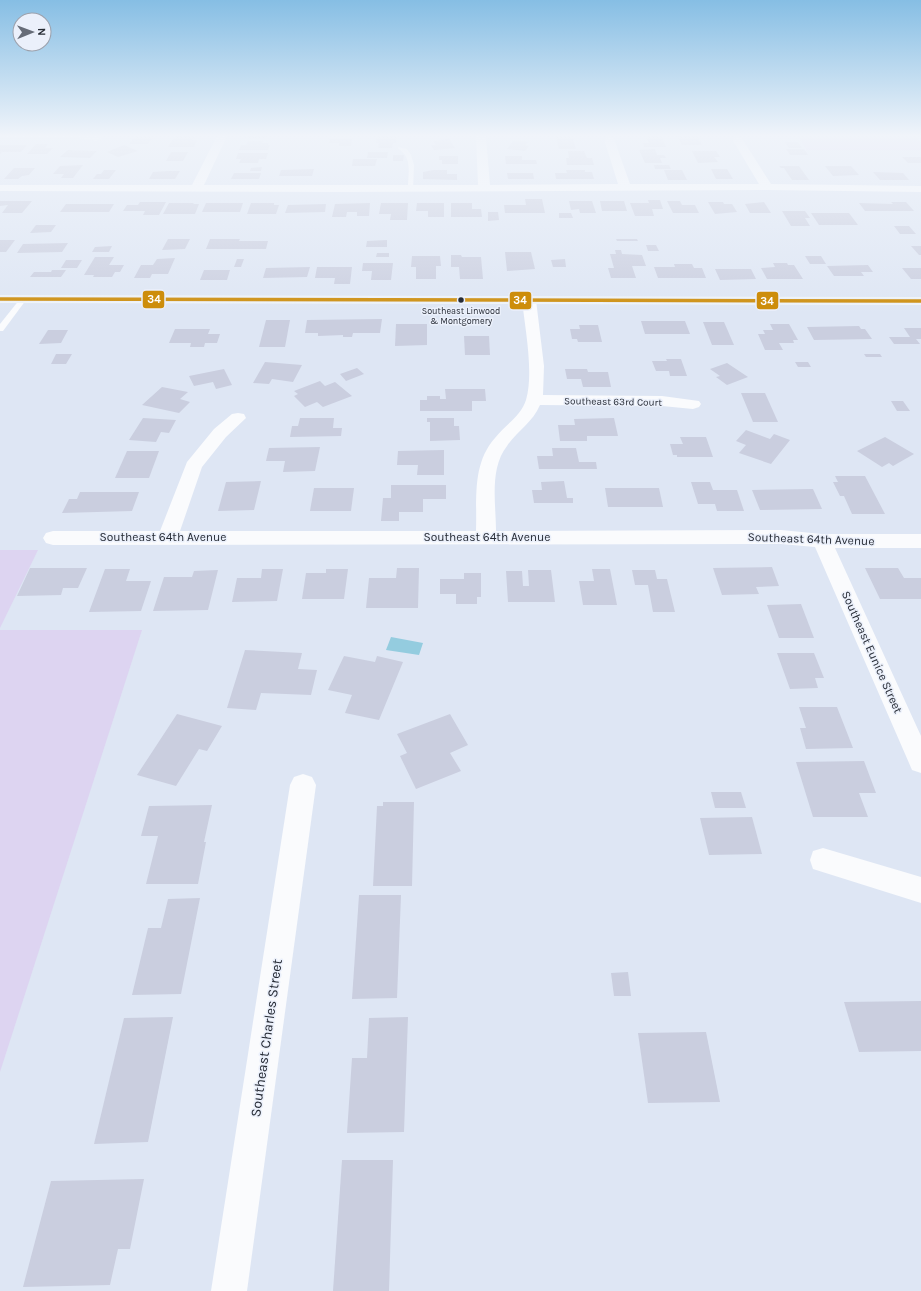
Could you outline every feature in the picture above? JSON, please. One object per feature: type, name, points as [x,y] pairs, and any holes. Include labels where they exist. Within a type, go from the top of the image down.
[{"type":"main road","points":[[0,300],[921,301]]},
{"type":"street","points":[[486,537],[487,472],[492,457],[499,444],[524,419],[534,400],[536,378],[529,300]]},
{"type":"street","name":"Southeast 63rd Court","points":[[534,400],[662,401],[692,404]]},
{"type":"street","points":[[168,537],[193,466],[220,433],[238,418]]},
{"type":"street","name":"Southeast 64th Avenue","points":[[53,538],[781,537],[822,541],[921,541]]},
{"type":"street","name":"Southeast Eunice Street","points":[[822,541],[921,763]]},
{"type":"street","name":"Southeast Charles Street","points":[[229,1291],[303,785]]},
{"type":"street","points":[[823,860],[921,890]]},
{"type":"lane","points":[[0,329],[22,300]]},
{"type":"shaded area","points":[[0,550],[38,550],[0,628]]},
{"type":"shaded area","points":[[0,630],[142,630],[0,1072]]},
{"type":"water","points":[[391,637],[423,643],[419,655],[386,650]]},
{"type":"building","points":[[525,199],[542,199],[545,213],[505,213],[504,205],[526,205]]},
{"type":"building","points":[[648,200],[660,200],[663,209],[652,209],[654,216],[635,216],[630,203],[649,203]]},
{"type":"building","points":[[0,201],[32,201],[22,213],[2,213],[8,205],[0,206]]},
{"type":"building","points":[[569,201],[592,201],[596,213],[580,213],[579,209],[571,210]]},
{"type":"building","points":[[600,201],[624,201],[627,211],[602,211]]},
{"type":"building","points":[[667,201],[680,201],[682,205],[695,205],[699,213],[673,213]]},
{"type":"building","points":[[140,202],[166,202],[159,215],[143,215],[145,211],[123,211],[127,205],[138,205]]},
{"type":"building","points":[[708,202],[723,202],[724,204],[732,204],[737,212],[715,214]]},
{"type":"building","points":[[764,202],[771,213],[750,213],[745,204]]},
{"type":"building","points":[[891,202],[906,202],[914,211],[865,211],[859,203],[893,204]]},
{"type":"building","points":[[169,203],[199,204],[195,214],[163,214]]},
{"type":"building","points":[[206,203],[243,203],[240,212],[202,212]]},
{"type":"building","points":[[251,203],[274,203],[274,205],[279,205],[276,214],[247,214]]},
{"type":"building","points":[[370,203],[369,216],[357,216],[357,212],[347,212],[346,217],[332,217],[335,204]]},
{"type":"building","points":[[381,203],[408,203],[407,220],[390,220],[391,214],[379,214]]},
{"type":"building","points":[[417,203],[444,203],[444,217],[428,217],[428,211],[416,211]]},
{"type":"building","points":[[451,203],[472,203],[472,209],[481,209],[482,217],[451,217]]},
{"type":"building","points":[[66,204],[114,204],[109,212],[60,212]]},
{"type":"building","points":[[326,204],[325,212],[285,213],[288,205]]},
{"type":"building","points":[[782,211],[805,211],[810,218],[805,218],[810,226],[791,226]]},
{"type":"building","points":[[488,212],[498,212],[499,220],[488,221]]},
{"type":"building","points":[[559,213],[571,213],[573,218],[559,218]]},
{"type":"building","points":[[811,213],[849,213],[858,225],[819,225]]},
{"type":"building","points":[[36,225],[56,225],[51,232],[30,233]]},
{"type":"building","points":[[894,226],[909,226],[916,234],[900,234]]},
{"type":"building","points":[[168,239],[190,239],[185,249],[162,250]]},
{"type":"building","points":[[210,239],[268,241],[266,249],[206,249]]},
{"type":"building","points":[[616,239],[637,239],[638,241],[617,241]]},
{"type":"building","points":[[0,240],[15,240],[6,252],[0,252]]},
{"type":"building","points":[[387,240],[387,247],[366,247],[367,241]]},
{"type":"building","points":[[68,243],[62,252],[17,253],[23,244]]},
{"type":"building","points":[[646,245],[656,245],[659,251],[648,251]]},
{"type":"building","points":[[112,246],[109,252],[92,252],[95,247]]},
{"type":"building","points":[[911,246],[921,246],[921,255],[919,255]]},
{"type":"building","points":[[615,250],[621,250],[622,254],[642,255],[646,266],[632,266],[636,278],[611,278],[608,268],[614,268],[610,254],[616,254]]},
{"type":"building","points":[[505,252],[531,252],[535,269],[507,271]]},
{"type":"building","points":[[377,253],[389,253],[389,257],[376,257]]},
{"type":"building","points":[[451,255],[461,255],[462,257],[481,257],[483,279],[460,279],[459,267],[451,267]]},
{"type":"building","points":[[412,256],[440,256],[441,266],[436,266],[436,279],[416,279],[416,267],[411,267]]},
{"type":"building","points":[[805,256],[821,256],[826,264],[810,264]]},
{"type":"building","points":[[95,257],[114,257],[109,265],[124,265],[120,272],[115,272],[112,277],[93,277],[94,275],[84,275]]},
{"type":"building","points":[[175,258],[168,274],[152,274],[150,278],[134,278],[141,265],[153,265],[157,259]]},
{"type":"building","points":[[237,259],[244,259],[241,267],[234,267]]},
{"type":"building","points":[[565,259],[566,267],[553,267],[551,260]]},
{"type":"building","points":[[66,260],[82,260],[77,268],[61,268]]},
{"type":"building","points":[[363,263],[393,263],[391,280],[371,280],[372,271],[362,271]]},
{"type":"building","points":[[773,263],[787,263],[788,265],[794,265],[803,279],[767,279],[761,268],[775,267]]},
{"type":"building","points":[[674,264],[692,264],[694,268],[702,268],[706,278],[658,278],[654,267],[675,267]]},
{"type":"building","points":[[868,265],[873,272],[861,272],[864,276],[834,276],[827,266]]},
{"type":"building","points":[[310,267],[307,277],[263,278],[266,268]]},
{"type":"building","points":[[317,267],[352,267],[350,284],[334,284],[335,278],[315,278]]},
{"type":"building","points":[[902,268],[921,268],[921,279],[911,279]]},
{"type":"building","points":[[715,269],[751,269],[756,279],[720,280]]},
{"type":"building","points":[[52,270],[66,270],[61,277],[30,277],[34,272],[51,272]]},
{"type":"building","points":[[204,270],[230,270],[227,280],[200,280]]},
{"type":"building","points":[[382,319],[380,333],[353,333],[352,337],[343,337],[343,335],[318,336],[318,333],[305,333],[307,320]]},
{"type":"building","points":[[266,320],[290,320],[285,347],[259,347]]},
{"type":"building","points":[[641,321],[685,321],[690,334],[645,334]]},
{"type":"building","points":[[703,322],[724,322],[734,345],[712,345]]},
{"type":"building","points":[[396,324],[427,324],[427,345],[395,346]]},
{"type":"building","points":[[770,324],[789,324],[798,340],[793,340],[794,343],[779,343],[783,350],[765,350],[758,334],[765,334],[763,330],[773,330]]},
{"type":"building","points":[[579,325],[598,325],[602,342],[578,342],[577,339],[572,339],[570,329],[580,329]]},
{"type":"building","points":[[859,326],[861,329],[865,329],[872,339],[814,340],[807,327]]},
{"type":"building","points":[[904,328],[921,328],[921,339],[916,339],[920,344],[894,344],[889,337],[910,337]]},
{"type":"building","points":[[175,329],[210,329],[208,334],[220,334],[217,343],[205,343],[204,347],[190,347],[191,343],[169,343]]},
{"type":"building","points":[[48,330],[68,330],[61,343],[39,344]]},
{"type":"building","points":[[464,336],[489,336],[490,355],[465,355]]},
{"type":"building","points":[[56,354],[72,354],[66,364],[51,364]]},
{"type":"building","points":[[864,354],[880,354],[882,357],[866,357]]},
{"type":"building","points":[[666,359],[681,359],[687,376],[670,376],[669,371],[656,371],[652,361],[667,361]]},
{"type":"building","points":[[265,362],[302,365],[293,382],[272,379],[269,384],[253,383]]},
{"type":"building","points":[[795,362],[808,362],[811,367],[798,367]]},
{"type":"building","points":[[727,363],[748,377],[727,385],[716,377],[720,376],[710,369]]},
{"type":"building","points":[[357,368],[364,374],[346,381],[340,374]]},
{"type":"building","points":[[224,369],[232,385],[216,389],[213,382],[194,386],[189,376]]},
{"type":"building","points":[[565,369],[587,369],[588,372],[608,372],[611,387],[583,387],[581,379],[567,379]]},
{"type":"building","points":[[320,381],[325,386],[335,382],[352,396],[323,407],[317,402],[305,407],[294,396],[298,394],[294,391]]},
{"type":"building","points":[[162,387],[188,392],[180,399],[190,402],[179,413],[142,405]]},
{"type":"building","points":[[445,389],[485,389],[486,401],[472,401],[472,411],[420,411],[420,400],[427,400],[427,396],[440,396],[440,399],[446,399]]},
{"type":"building","points":[[741,393],[765,393],[778,422],[753,422]]},
{"type":"building","points":[[891,401],[903,401],[910,411],[897,411]]},
{"type":"building","points":[[143,418],[176,420],[169,433],[161,432],[156,442],[129,440]]},
{"type":"building","points":[[300,418],[334,418],[333,428],[342,428],[341,436],[290,437],[292,426],[298,426]]},
{"type":"building","points":[[427,418],[454,418],[454,426],[459,426],[460,440],[430,441],[430,422],[427,422]]},
{"type":"building","points":[[614,418],[618,436],[587,436],[587,441],[560,441],[558,425],[575,425],[574,419]]},
{"type":"building","points":[[746,430],[770,439],[774,434],[790,440],[771,464],[739,453],[746,445],[736,441]]},
{"type":"building","points":[[680,437],[706,437],[713,457],[677,457],[677,455],[673,455],[670,444],[683,444]]},
{"type":"building","points":[[885,437],[914,454],[893,466],[889,463],[882,467],[857,451]]},
{"type":"building","points":[[320,447],[315,471],[283,472],[285,461],[266,461],[269,448]]},
{"type":"building","points":[[552,448],[576,448],[579,462],[596,462],[597,469],[539,469],[537,456],[553,456]]},
{"type":"building","points":[[444,450],[444,475],[417,475],[418,465],[397,465],[398,451]]},
{"type":"building","points":[[127,451],[159,451],[149,478],[115,478]]},
{"type":"building","points":[[835,476],[865,476],[885,514],[852,514],[844,496],[840,496],[833,482],[838,482]]},
{"type":"building","points":[[261,481],[254,510],[218,511],[226,482]]},
{"type":"building","points":[[564,481],[567,498],[573,498],[573,503],[534,503],[532,490],[542,490],[541,482]]},
{"type":"building","points":[[691,482],[710,482],[713,490],[737,490],[744,511],[717,511],[715,504],[698,504]]},
{"type":"building","points":[[391,485],[446,485],[446,499],[423,499],[423,512],[399,512],[399,521],[381,521],[383,498],[391,498]]},
{"type":"building","points":[[314,488],[354,488],[351,511],[310,511]]},
{"type":"building","points":[[605,488],[659,488],[663,507],[608,507]]},
{"type":"building","points":[[813,489],[822,509],[760,510],[752,490]]},
{"type":"building","points":[[80,492],[139,492],[132,511],[62,513],[69,499],[77,499]]},
{"type":"building","points":[[772,567],[779,586],[756,587],[759,594],[722,595],[713,568]]},
{"type":"building","points":[[30,568],[87,568],[78,588],[63,588],[61,595],[17,596]]},
{"type":"building","points":[[397,568],[419,568],[418,608],[366,608],[369,578],[396,578]]},
{"type":"building","points":[[865,568],[898,568],[904,578],[921,578],[921,599],[880,599]]},
{"type":"building","points":[[105,569],[130,569],[126,581],[151,581],[141,611],[89,612]]},
{"type":"building","points":[[262,569],[283,569],[277,601],[232,602],[237,578],[261,578]]},
{"type":"building","points":[[326,569],[348,569],[344,599],[302,599],[306,573],[326,573]]},
{"type":"building","points":[[592,569],[610,569],[617,605],[583,605],[579,581],[594,581]]},
{"type":"building","points":[[218,570],[208,610],[153,611],[164,577],[192,577],[194,571]]},
{"type":"building","points":[[528,570],[551,570],[555,602],[508,602],[506,571],[522,571],[523,586],[529,586]]},
{"type":"building","points":[[632,570],[655,570],[657,579],[667,579],[675,612],[653,612],[648,585],[635,585]]},
{"type":"building","points":[[464,573],[481,573],[481,597],[477,597],[477,604],[456,604],[456,594],[440,594],[440,579],[464,579]]},
{"type":"building","points":[[801,604],[814,638],[779,638],[767,605]]},
{"type":"building","points":[[245,650],[302,653],[298,669],[317,670],[311,695],[261,693],[256,710],[227,708]]},
{"type":"building","points":[[777,653],[814,653],[824,678],[815,678],[818,688],[790,689]]},
{"type":"building","points":[[344,656],[375,662],[377,656],[403,662],[379,720],[345,713],[352,695],[328,690]]},
{"type":"building","points":[[799,707],[837,707],[853,748],[806,749],[800,728],[806,728]]},
{"type":"building","points":[[177,714],[222,726],[207,751],[199,749],[176,786],[137,775]]},
{"type":"building","points":[[450,714],[468,745],[450,753],[461,771],[416,789],[400,756],[407,753],[397,734]]},
{"type":"building","points":[[864,761],[876,793],[859,793],[868,817],[813,817],[796,762]]},
{"type":"building","points":[[711,792],[741,792],[746,808],[715,808]]},
{"type":"building","points":[[383,802],[414,802],[412,886],[373,886],[377,806],[383,806]]},
{"type":"building","points":[[212,805],[204,842],[206,842],[198,884],[146,884],[158,836],[141,836],[149,806]]},
{"type":"building","points":[[752,817],[762,854],[709,855],[700,818]]},
{"type":"building","points":[[359,895],[401,895],[397,998],[352,999]]},
{"type":"building","points":[[200,898],[181,994],[132,995],[148,928],[161,928],[168,899]]},
{"type":"building","points":[[628,972],[631,996],[614,996],[611,973]]},
{"type":"building","points":[[921,1001],[921,1051],[859,1052],[844,1002]]},
{"type":"building","points":[[173,1017],[148,1142],[94,1144],[124,1018]]},
{"type":"building","points":[[408,1017],[404,1132],[347,1133],[352,1058],[367,1058],[369,1018]]},
{"type":"building","points":[[706,1032],[720,1102],[648,1103],[638,1033]]},
{"type":"building","points":[[342,1160],[393,1160],[389,1291],[333,1291]]},
{"type":"building","points":[[144,1179],[130,1249],[118,1249],[110,1285],[23,1287],[51,1181]]},
{"type":"transit line","name":"34","points":[[0,299],[921,301]]},
{"type":"place","name":"Southeast Linwood & Montgomery","points":[[461,300]]}]
